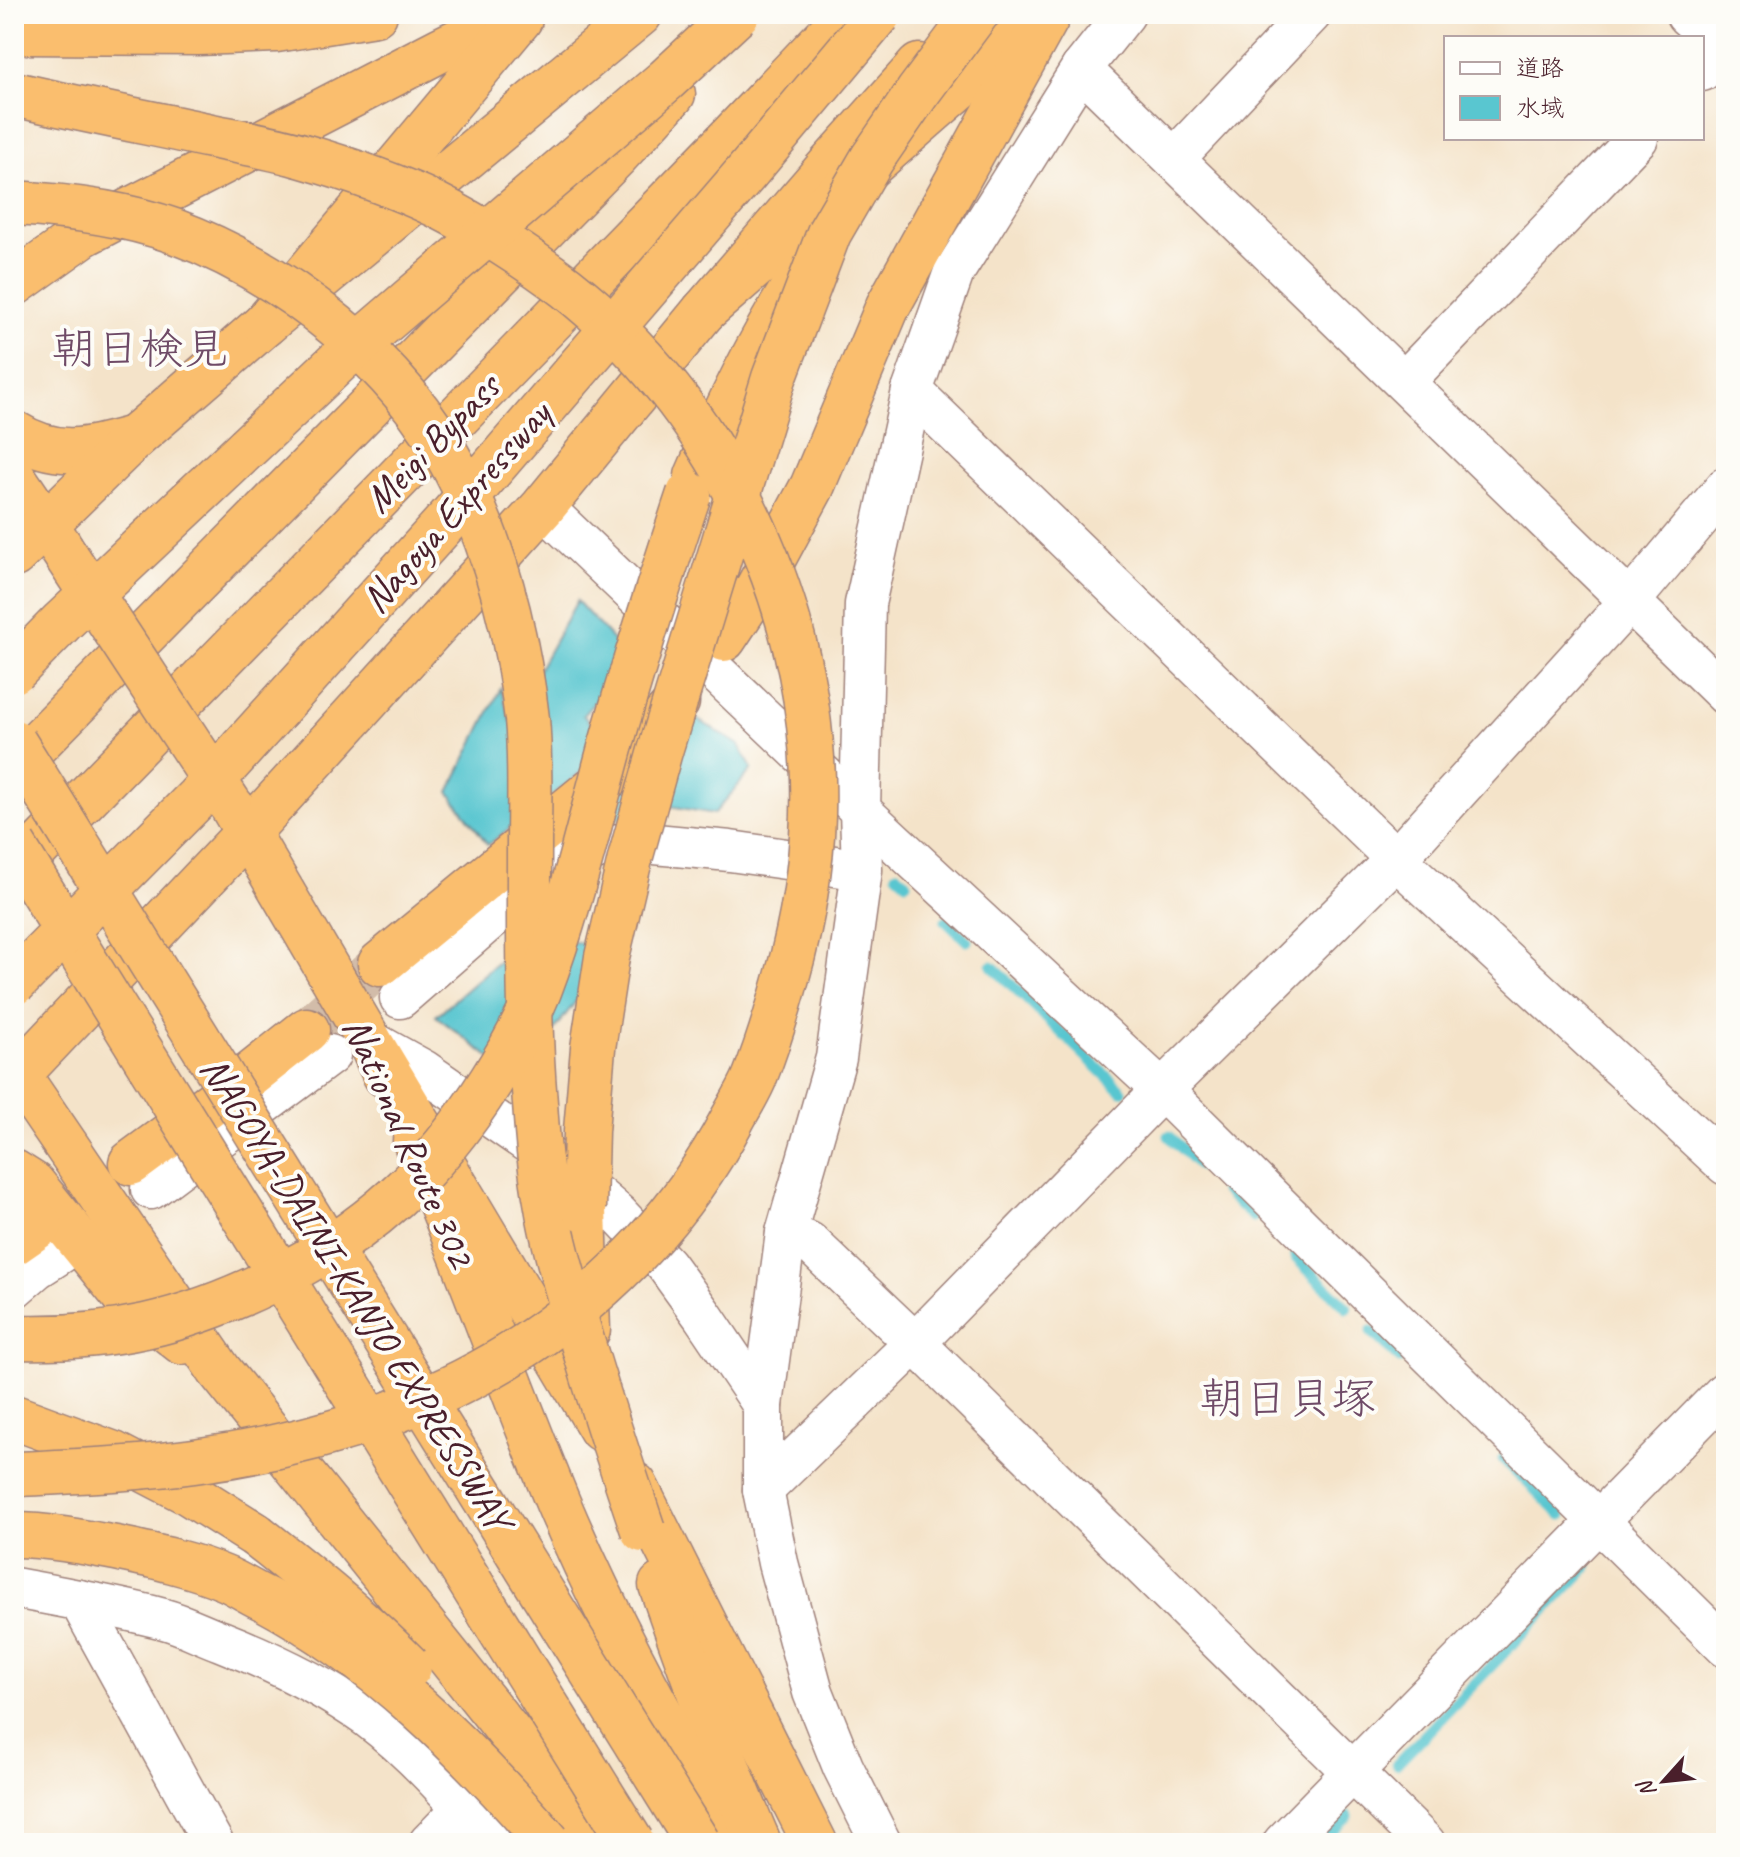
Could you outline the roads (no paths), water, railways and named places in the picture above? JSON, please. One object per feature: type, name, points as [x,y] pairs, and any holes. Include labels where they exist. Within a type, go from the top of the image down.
[{"type":"highway","points":[[14,32],[198,33],[276,30],[375,14]]},
{"type":"highway","points":[[14,284],[84,234],[514,14]]},
{"type":"highway","points":[[265,324],[524,14]]},
{"type":"highway","points":[[14,555],[53,535],[134,438],[265,324],[640,14]]},
{"type":"highway","points":[[14,671],[340,360],[666,80],[737,14]]},
{"type":"highway","name":"Meigi Bypass","points":[[14,767],[615,157],[747,14]]},
{"type":"highway","name":"Meigi Bypass","points":[[14,872],[848,14]]},
{"type":"highway","name":"Nagoya Expressway","points":[[14,983],[197,798],[434,535],[879,14]]},
{"type":"highway","points":[[589,1843],[497,1717],[219,1370],[15,1074],[238,817],[543,507],[704,311],[966,14]]},
{"type":"highway","points":[[14,1337],[52,1338],[112,1333],[173,1321],[232,1300],[289,1272],[347,1237],[392,1202],[432,1162],[468,1118],[506,1057],[538,994],[559,932],[633,665],[689,494],[718,427],[783,304],[872,159],[976,14]]},
{"type":"highway","points":[[704,311],[1047,14]]},
{"type":"highway","points":[[724,639],[757,589],[812,487],[888,306],[1047,14]]},
{"type":"highway","points":[[14,94],[296,154],[367,176],[437,206],[504,245],[567,288],[633,348],[682,406],[727,475],[766,555],[791,632],[806,705],[813,779],[810,848],[802,916],[781,1002],[753,1082],[716,1151],[673,1211],[628,1262],[580,1306],[524,1346],[458,1384],[393,1413],[327,1435],[192,1461],[14,1475]]},
{"type":"highway","points":[[14,203],[96,210],[174,231],[279,283],[332,321],[392,379],[428,424],[455,469],[484,531],[504,590],[527,723],[531,1007],[535,1102],[546,1200],[561,1270],[598,1397],[692,1675],[759,1843]]},
{"type":"highway","points":[[598,1397],[588,1333],[584,1209],[593,1048],[607,957],[656,764],[706,595],[774,378],[829,233]]},
{"type":"highway","points":[[14,433],[26,441],[56,450],[87,450],[134,438]]},
{"type":"highway","name":"National Route 302","points":[[14,478],[238,817],[335,1042],[418,1150],[559,1504],[601,1599],[676,1744],[734,1843]]},
{"type":"highway","points":[[390,981],[626,762],[692,685]]},
{"type":"highway","name":"NAGOYA-DAINI-KANJO EXPRESSWAY","points":[[14,742],[698,1843]]},
{"type":"highway","name":"NAGOYA-DAINI-KANJO EXPRESSWAY","points":[[14,846],[632,1843]]},
{"type":"highway","points":[[141,1176],[249,1076],[335,1042],[635,1485],[815,1843]]},
{"type":"highway","points":[[14,1172],[33,1184],[124,1296],[219,1370]]},
{"type":"highway","points":[[14,1417],[114,1454],[189,1493],[256,1535],[313,1579],[407,1664],[454,1716],[550,1843]]},
{"type":"highway","points":[[14,1535],[92,1543],[163,1558],[227,1579],[291,1613],[350,1652],[405,1697],[469,1756],[550,1843]]},
{"type":"street","points":[[881,1843],[843,1767],[813,1692],[778,1563],[763,1490],[763,1405],[786,1233],[836,1058],[862,870],[860,810],[865,604],[912,391],[954,272],[1081,69],[1125,14]]},
{"type":"street","points":[[1174,159],[1311,14]]},
{"type":"street","points":[[1688,14],[1726,46],[1704,69]]},
{"type":"street","points":[[1081,69],[1726,695]]},
{"type":"street","points":[[1404,382],[1636,140]]},
{"type":"street","points":[[912,391],[1396,859],[1726,1165]]},
{"type":"street","points":[[763,1490],[915,1343],[1162,1090],[1396,859],[1630,601],[1726,487]]},
{"type":"street","points":[[543,507],[860,810],[1162,1090],[1726,1647]]},
{"type":"street","points":[[390,981],[562,865],[606,845],[644,843],[730,851],[862,870]]},
{"type":"street","points":[[335,1042],[423,1070],[563,1167],[618,1214],[666,1265],[763,1405]]},
{"type":"street","points":[[786,1233],[809,1242],[915,1343],[1425,1843]]},
{"type":"street","points":[[14,1288],[36,1269],[38,1240]]},
{"type":"street","points":[[1283,1843],[1726,1391]]},
{"type":"street","points":[[14,1588],[167,1620],[306,1679],[367,1717],[405,1749],[463,1808],[491,1843]]},
{"type":"street","points":[[79,1600],[213,1843]]},
{"type":"street","points":[[367,1717],[497,1717]]},
{"type":"street","points":[[429,1843],[463,1808]]},
{"type":"water","points":[[577,601],[632,661],[583,715],[612,748],[488,845],[449,792],[501,688],[510,720]]},
{"type":"water","points":[[692,716],[739,745],[752,769],[714,814],[642,801],[617,820],[595,813]]},
{"type":"water","points":[[601,930],[620,944],[517,1078],[436,1016],[513,949],[534,939],[587,943]]},
{"type":"waterway","points":[[897,874],[906,882]]},
{"type":"waterway","points":[[946,921],[967,941]]},
{"type":"waterway","points":[[992,966],[1122,1091]]},
{"type":"waterway","points":[[1169,1136],[1200,1166]]},
{"type":"waterway","points":[[1224,1190],[1253,1217]]},
{"type":"waterway","points":[[1295,1257],[1347,1308]]},
{"type":"waterway","points":[[1371,1331],[1400,1359]]},
{"type":"waterway","points":[[1503,1459],[1561,1515]]},
{"type":"waterway","points":[[1397,1764],[1587,1567]]},
{"type":"waterway","points":[[1321,1843],[1348,1816]]},
{"type":"tunnel","points":[[307,1030],[380,964]]},
{"type":"district","name":"朝日検見","points":[[140,348]]},
{"type":"district","name":"朝日貝塚","points":[[1288,1398]]}]
